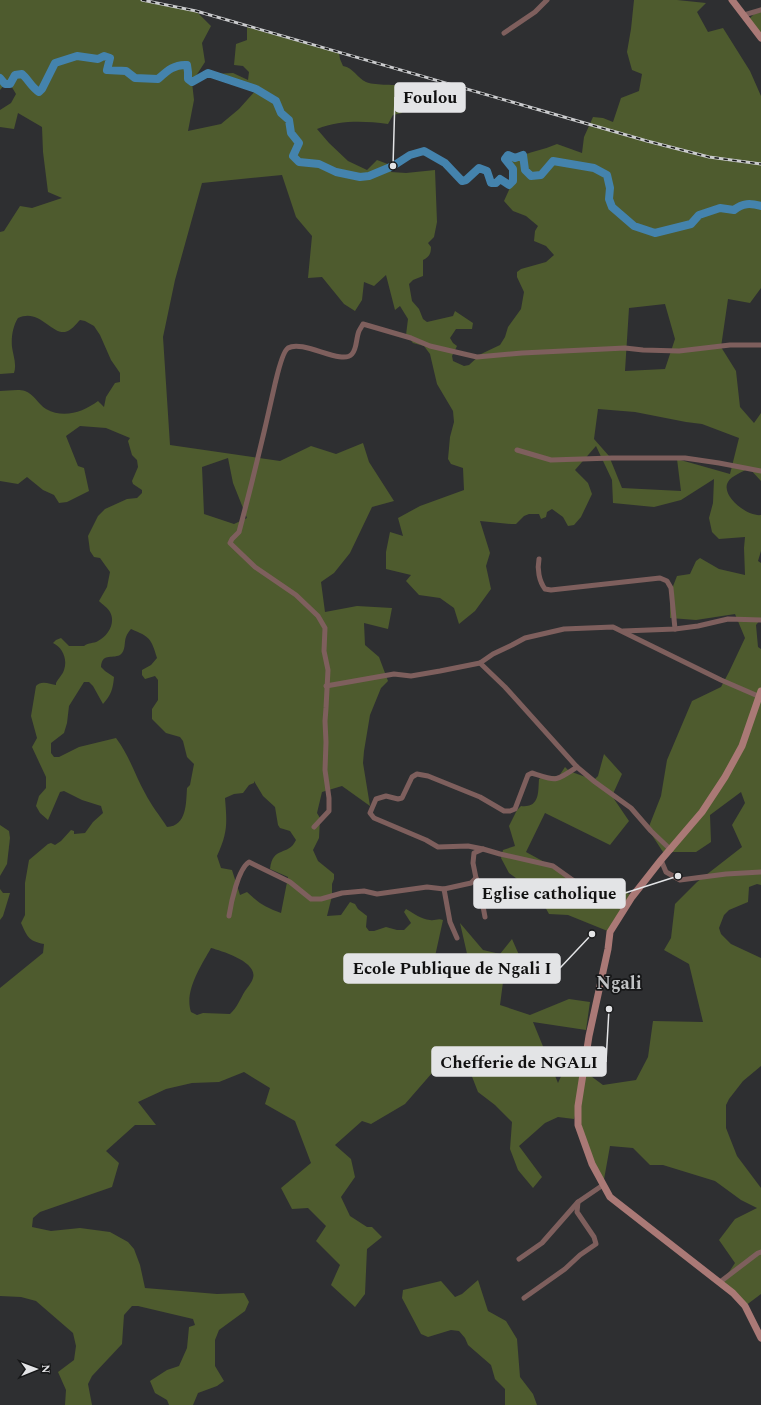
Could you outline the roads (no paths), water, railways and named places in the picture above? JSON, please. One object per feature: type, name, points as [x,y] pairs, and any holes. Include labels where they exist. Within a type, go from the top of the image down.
[{"type":"street","points":[[504,33],[535,12],[547,0]]},
{"type":"street","points":[[732,0],[761,38]]},
{"type":"street","points":[[744,15],[761,10]]},
{"type":"street","points":[[314,827],[329,810],[325,770],[326,686],[328,670],[324,652],[325,628],[318,616],[296,594],[255,567],[230,543],[239,532],[277,377],[284,353],[288,348],[293,346],[316,350],[343,358],[349,357],[354,353],[359,331],[364,324],[411,338],[430,346],[477,357],[522,353],[625,348],[680,351],[730,345],[761,344]]},
{"type":"street","points":[[517,450],[551,460],[685,458],[761,471]]},
{"type":"street","points":[[539,559],[538,565],[542,584],[545,589],[551,590],[660,578],[667,580],[671,588],[675,629]]},
{"type":"street","points":[[622,631],[675,629],[698,626],[728,619],[761,620]]},
{"type":"street","points":[[326,686],[394,674],[411,676],[480,663],[493,654],[525,638],[564,629],[614,628],[721,680],[760,693],[742,746],[725,776],[702,812],[632,897],[610,932],[608,949],[589,1036],[578,1106],[578,1125],[592,1164],[602,1185],[610,1197],[733,1293],[745,1306],[761,1338]]},
{"type":"street","points":[[480,663],[510,693],[577,767],[631,808],[651,831],[671,850]]},
{"type":"street","points":[[577,767],[562,777],[553,779],[532,773],[528,775],[516,809],[510,811],[504,811],[480,797],[428,776],[417,774],[412,777],[402,798],[398,799],[386,796],[376,799],[370,813],[374,818],[426,840],[438,847],[468,846],[553,866],[574,881],[603,894],[624,909]]},
{"type":"street","points":[[483,849],[474,853],[473,863],[485,917]]},
{"type":"street","points":[[661,860],[666,872],[680,880],[726,874],[761,872]]},
{"type":"street","points":[[229,916],[233,894],[245,865],[249,862],[290,882],[311,899],[321,900],[342,893],[364,891],[377,894],[427,887],[444,889],[471,883],[476,878]]},
{"type":"street","points":[[444,889],[450,922],[457,938]]},
{"type":"street","points":[[519,1259],[542,1244],[578,1202],[602,1185]]},
{"type":"street","points":[[524,1298],[565,1269],[580,1255],[596,1244],[594,1237],[577,1212],[578,1202]]},
{"type":"street","points":[[720,1282],[761,1252]]},
{"type":"waterway","points":[[0,78],[5,84],[10,84],[15,75],[22,74],[39,92],[55,63],[77,56],[98,59],[104,56],[110,58],[107,70],[126,71],[135,78],[158,79],[174,67],[187,65],[188,79],[192,82],[208,73],[256,89],[276,101],[281,113],[289,120],[291,133],[299,143],[293,156],[299,162],[319,164],[336,172],[360,177],[369,176],[393,166],[410,155],[424,151],[445,163],[462,181],[466,180],[479,168],[487,171],[491,183],[496,183],[500,179],[509,185],[513,181],[513,169],[505,159],[508,155],[515,158],[523,155],[525,170],[531,176],[541,175],[553,161],[594,168],[607,175],[610,188],[609,199],[612,207],[634,226],[655,233],[691,224],[699,215],[720,208],[734,210],[747,204],[761,206]]},
{"type":"railway","points":[[142,0],[196,11],[647,141],[709,157],[761,164]]},
{"type":"place","name":"Foulou","points":[[393,166]]},
{"type":"place","name":"Eglise catholique","points":[[678,876]]},
{"type":"place","name":"Ecole Publique de Ngali I","points":[[592,934]]},
{"type":"place","name":"Chefferie de NGALI","points":[[609,1009]]},
{"type":"district","name":"Ngali","points":[[619,983]]}]
